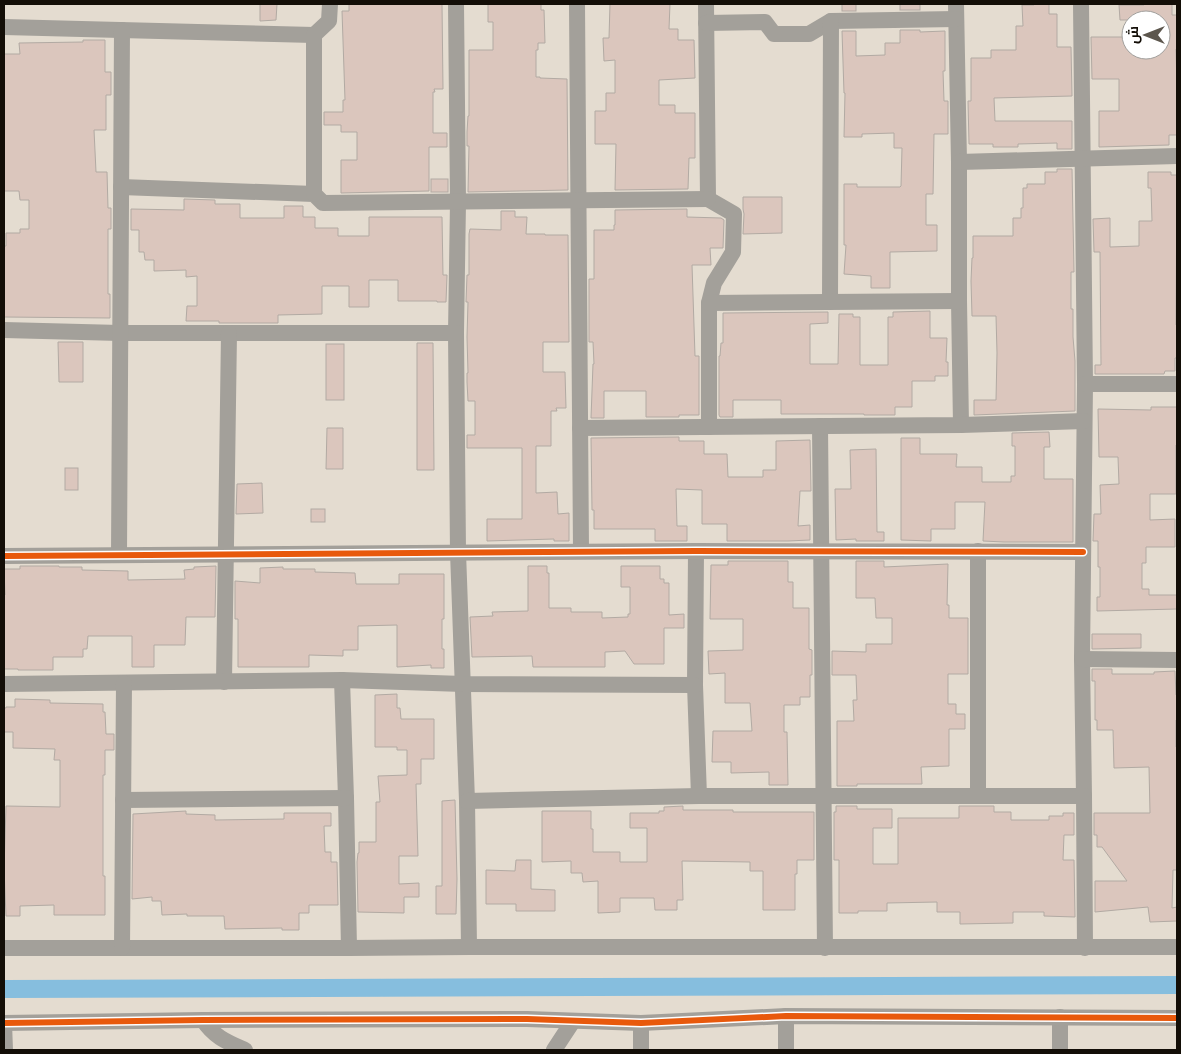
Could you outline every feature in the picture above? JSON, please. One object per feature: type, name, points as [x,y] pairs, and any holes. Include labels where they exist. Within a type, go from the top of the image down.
[{"type":"street","points":[[4,27],[314,35],[329,21],[330,4]]},
{"type":"street","points":[[456,4],[458,552],[467,802],[469,947]]},
{"type":"street","points":[[577,4],[581,551]]},
{"type":"street","points":[[706,4],[708,199]]},
{"type":"street","points":[[1081,4],[1086,384],[1082,659],[1085,948]]},
{"type":"street","points":[[706,23],[764,22],[774,34],[809,34],[831,21],[956,12],[961,425]]},
{"type":"street","points":[[830,302],[831,21]]},
{"type":"street","points":[[119,555],[122,30]]},
{"type":"street","points":[[314,35],[314,194]]},
{"type":"street","points":[[959,162],[1177,156]]},
{"type":"street","points":[[121,187],[314,194],[323,203],[708,199],[734,214],[733,252],[714,283],[708,303],[709,427]]},
{"type":"street","points":[[708,303],[958,300]]},
{"type":"street","points":[[4,330],[120,333],[456,333]]},
{"type":"street","points":[[224,682],[229,333]]},
{"type":"street","points":[[1086,384],[1177,384]]},
{"type":"street","points":[[580,428],[961,425],[1084,422]]},
{"type":"street","points":[[820,426],[825,948]]},
{"type":"street","points":[[4,556],[581,551],[1083,552]]},
{"type":"street","points":[[696,551],[695,685],[698,796]]},
{"type":"street","points":[[978,551],[978,796]]},
{"type":"street","points":[[1082,659],[1177,660]]},
{"type":"street","points":[[4,684],[342,680],[463,684],[695,685]]},
{"type":"street","points":[[342,680],[349,948]]},
{"type":"street","points":[[122,948],[124,683]]},
{"type":"street","points":[[467,802],[698,796],[1084,796]]},
{"type":"street","points":[[123,800],[346,798]]},
{"type":"street","points":[[4,948],[1177,948]]},
{"type":"street","points":[[786,1016],[786,1050]]},
{"type":"street","points":[[5,1050],[4,1023],[203,1020],[527,1020],[641,1023],[786,1016],[1177,1018]]},
{"type":"street","points":[[1060,1017],[1060,1050]]},
{"type":"street","points":[[203,1020],[209,1029],[223,1040],[245,1050]]},
{"type":"street","points":[[554,1050],[573,1021]]},
{"type":"street","points":[[641,1023],[641,1050]]},
{"type":"building","points":[[260,4],[277,4],[276,20],[260,21]]},
{"type":"building","points":[[349,4],[442,4],[443,89],[434,89],[435,92],[433,92],[433,133],[447,133],[447,147],[429,147],[429,191],[341,193],[341,160],[357,160],[357,132],[341,132],[341,125],[324,125],[324,112],[343,112],[343,100],[345,100],[342,11],[349,11]]},
{"type":"building","points":[[488,4],[541,4],[541,10],[544,10],[545,43],[538,43],[538,50],[536,50],[536,77],[567,79],[568,190],[468,192],[469,50],[493,50],[493,22],[488,22]]},
{"type":"building","points":[[610,4],[670,4],[669,29],[678,29],[678,40],[694,40],[695,78],[659,80],[659,105],[675,105],[675,113],[695,113],[695,158],[689,158],[688,189],[615,190],[616,144],[595,144],[595,111],[606,111],[606,93],[615,93],[615,60],[604,61],[603,38],[609,38]]},
{"type":"building","points":[[842,4],[856,4],[856,11],[842,11]]},
{"type":"building","points":[[900,4],[920,4],[920,10],[900,10]]},
{"type":"building","points":[[1049,4],[1049,14],[1057,14],[1057,47],[1071,47],[1072,96],[994,98],[995,121],[1072,121],[1072,149],[1057,149],[1057,143],[1018,144],[1018,147],[993,147],[993,144],[969,144],[968,101],[971,101],[971,58],[991,58],[991,50],[1016,50],[1016,26],[1023,26],[1022,5]]},
{"type":"building","points":[[1172,4],[1172,15],[1177,15],[1177,135],[1169,135],[1169,145],[1099,147],[1099,111],[1119,111],[1119,79],[1092,79],[1091,37],[1121,37],[1121,60],[1171,60],[1171,10],[1121,10],[1120,20],[1119,5]]},
{"type":"building","points":[[900,30],[920,30],[920,32],[945,31],[945,71],[943,71],[944,101],[948,101],[948,134],[934,134],[933,194],[926,194],[926,225],[937,225],[937,251],[890,252],[890,288],[871,288],[871,276],[844,274],[846,245],[844,245],[844,184],[857,184],[857,187],[900,187],[902,148],[894,148],[894,133],[862,134],[862,137],[844,137],[845,93],[842,31],[856,31],[856,56],[885,55],[885,43],[900,43]]},
{"type":"building","points":[[83,40],[105,40],[105,72],[111,72],[111,95],[106,95],[106,130],[94,130],[96,172],[107,172],[108,208],[111,208],[111,229],[108,229],[110,318],[4,317],[4,246],[6,246],[6,233],[20,233],[20,229],[29,229],[29,200],[20,200],[19,191],[4,191],[4,54],[20,54],[19,43],[83,42]]},
{"type":"building","points":[[1057,169],[1072,169],[1074,272],[1071,272],[1071,309],[1073,309],[1075,411],[974,415],[974,400],[996,400],[997,353],[996,316],[972,316],[973,236],[1013,236],[1013,218],[1021,218],[1023,188],[1027,188],[1027,184],[1045,184],[1045,172],[1057,172]]},
{"type":"building","points":[[1148,172],[1171,172],[1171,175],[1177,175],[1177,358],[1175,358],[1175,371],[1165,371],[1164,374],[1095,374],[1095,365],[1101,365],[1100,252],[1094,252],[1093,219],[1110,218],[1110,247],[1139,246],[1139,221],[1152,221],[1151,188],[1148,188]]},
{"type":"building","points":[[431,179],[448,179],[448,192],[431,192]]},
{"type":"building","points":[[743,197],[782,197],[782,233],[743,234]]},
{"type":"building","points":[[184,199],[215,200],[215,204],[240,204],[240,218],[284,218],[284,206],[303,206],[303,217],[315,217],[315,228],[338,228],[338,236],[369,236],[369,217],[442,217],[443,275],[447,275],[446,302],[398,301],[398,280],[369,280],[369,307],[349,307],[349,286],[322,286],[322,314],[278,315],[278,323],[186,321],[187,306],[197,306],[197,276],[186,277],[186,270],[154,271],[154,260],[145,260],[144,252],[139,252],[139,230],[131,230],[131,209],[184,210]]},
{"type":"building","points":[[687,209],[687,217],[721,218],[724,220],[723,248],[710,248],[711,265],[692,265],[695,356],[699,356],[699,415],[646,417],[646,391],[604,391],[604,418],[591,418],[594,364],[593,342],[589,342],[589,279],[594,279],[594,230],[614,230],[615,210]]},
{"type":"building","points":[[501,211],[515,211],[515,217],[527,217],[526,234],[568,235],[569,342],[543,342],[543,372],[565,372],[566,408],[556,408],[557,411],[551,411],[551,446],[536,446],[536,493],[557,492],[558,514],[569,513],[569,541],[554,541],[554,539],[487,541],[487,519],[522,519],[522,448],[467,448],[467,435],[475,435],[475,401],[468,401],[467,382],[468,302],[466,302],[467,275],[469,275],[469,234],[470,229],[501,230]]},
{"type":"building","points":[[930,311],[930,338],[947,338],[946,362],[948,362],[948,376],[935,376],[935,381],[912,381],[912,407],[895,407],[895,415],[781,414],[781,400],[733,400],[733,417],[720,417],[719,415],[719,356],[721,343],[723,343],[723,313],[828,312],[828,323],[810,324],[810,364],[838,364],[839,314],[853,314],[853,317],[860,317],[860,365],[888,365],[888,317],[893,317],[893,312]]},
{"type":"building","points":[[58,342],[83,342],[83,382],[59,382]]},
{"type":"building","points":[[417,343],[433,343],[434,470],[417,470]]},
{"type":"building","points":[[326,344],[344,344],[344,400],[326,400]]},
{"type":"building","points":[[1151,407],[1177,407],[1176,494],[1150,494],[1150,520],[1175,519],[1175,547],[1146,547],[1146,563],[1142,563],[1142,589],[1149,589],[1149,595],[1177,595],[1177,609],[1097,611],[1097,597],[1100,597],[1100,567],[1098,567],[1098,541],[1093,541],[1094,514],[1101,514],[1100,485],[1119,484],[1118,457],[1099,457],[1098,409],[1151,410]]},
{"type":"building","points":[[327,428],[343,428],[343,469],[326,469]]},
{"type":"building","points":[[1049,432],[1050,447],[1044,447],[1044,479],[1073,479],[1073,542],[983,541],[985,502],[955,502],[955,529],[931,529],[931,541],[901,540],[901,438],[920,438],[920,454],[957,454],[956,467],[982,467],[982,482],[1011,482],[1011,476],[1015,476],[1015,446],[1012,446],[1012,433]]},
{"type":"building","points":[[679,437],[679,441],[704,441],[704,454],[727,454],[728,477],[763,477],[763,470],[776,470],[776,441],[810,440],[811,491],[800,491],[798,526],[810,525],[810,540],[727,541],[727,524],[702,524],[702,490],[676,489],[677,526],[687,526],[687,541],[655,541],[655,529],[594,529],[591,438]]},
{"type":"building","points":[[876,449],[877,532],[884,532],[884,541],[836,540],[835,489],[851,489],[850,450]]},
{"type":"building","points":[[65,468],[78,468],[78,490],[65,490]]},
{"type":"building","points":[[262,483],[263,513],[236,514],[237,484]]},
{"type":"building","points":[[311,509],[325,509],[325,522],[311,522]]},
{"type":"building","points":[[728,561],[788,561],[788,582],[793,582],[793,608],[809,608],[809,649],[812,650],[810,697],[800,697],[800,705],[784,705],[784,732],[787,732],[788,785],[769,785],[769,772],[731,773],[731,762],[712,762],[713,731],[752,731],[750,703],[725,703],[725,673],[709,674],[708,651],[743,650],[743,619],[710,619],[711,565],[728,565]]},
{"type":"building","points":[[856,561],[884,561],[884,567],[948,564],[947,605],[949,605],[949,618],[968,618],[968,674],[948,674],[948,704],[956,704],[956,714],[965,714],[965,729],[949,729],[949,766],[921,767],[922,784],[857,784],[857,786],[837,786],[837,721],[854,721],[853,700],[857,700],[856,675],[832,675],[832,651],[866,652],[866,644],[892,644],[892,618],[876,618],[875,598],[856,598]]},
{"type":"building","points":[[20,566],[82,567],[82,570],[128,571],[128,580],[185,579],[184,570],[194,569],[194,567],[216,566],[215,617],[186,617],[185,645],[154,645],[154,667],[132,667],[132,636],[88,636],[87,649],[83,649],[83,657],[53,657],[53,670],[4,669],[4,569],[20,569]]},
{"type":"building","points":[[528,566],[547,566],[547,573],[549,573],[549,608],[571,608],[571,612],[602,612],[602,618],[628,617],[628,614],[630,614],[630,587],[621,587],[621,566],[660,566],[660,579],[664,579],[664,583],[669,583],[669,615],[684,614],[684,628],[664,628],[664,664],[634,664],[625,651],[605,652],[605,667],[533,667],[532,656],[472,657],[470,617],[493,616],[492,612],[528,611]]},
{"type":"building","points":[[283,567],[283,569],[315,569],[315,572],[355,573],[356,584],[399,584],[399,574],[444,574],[442,649],[444,649],[444,668],[431,668],[431,665],[397,667],[397,625],[358,626],[358,650],[343,650],[343,656],[309,655],[309,667],[238,667],[238,619],[235,619],[235,581],[260,583],[260,568]]},
{"type":"building","points":[[1092,634],[1141,634],[1141,648],[1092,649]]},
{"type":"building","points":[[1092,669],[1112,669],[1112,674],[1154,674],[1154,672],[1175,671],[1177,695],[1177,870],[1173,870],[1172,908],[1177,907],[1177,921],[1150,922],[1148,907],[1095,912],[1095,881],[1127,881],[1102,847],[1097,847],[1097,835],[1094,835],[1094,813],[1150,813],[1149,767],[1114,768],[1113,730],[1097,730],[1097,720],[1095,720],[1095,681],[1092,681]]},
{"type":"building","points":[[397,694],[397,708],[400,708],[401,719],[434,719],[434,759],[421,759],[421,784],[416,784],[418,856],[399,856],[399,884],[419,883],[419,897],[404,897],[404,913],[358,912],[357,862],[359,842],[376,842],[376,802],[380,802],[378,776],[407,775],[407,750],[397,750],[397,747],[375,747],[375,695]]},
{"type":"building","points":[[15,699],[50,700],[50,703],[103,704],[106,734],[114,734],[114,750],[105,750],[105,775],[103,775],[105,915],[54,915],[54,905],[20,906],[20,916],[6,916],[4,869],[6,806],[60,807],[60,760],[54,760],[55,749],[13,748],[13,732],[4,732],[4,708],[15,707]]},
{"type":"building","points":[[455,800],[456,914],[436,914],[436,886],[442,886],[442,801]]},
{"type":"building","points":[[683,806],[683,810],[814,812],[814,860],[797,860],[795,910],[763,910],[763,871],[750,871],[750,862],[682,861],[683,900],[677,900],[677,910],[655,910],[654,898],[620,898],[620,912],[598,913],[598,881],[583,882],[582,873],[571,873],[571,861],[542,862],[542,811],[591,811],[593,852],[620,852],[620,862],[647,862],[647,828],[630,828],[630,813],[659,813],[659,811],[664,811],[664,807]]},
{"type":"building","points":[[836,806],[857,806],[857,809],[892,809],[892,828],[873,828],[873,864],[898,864],[898,818],[959,818],[959,806],[994,806],[994,812],[1011,812],[1011,820],[1049,820],[1049,816],[1063,816],[1063,813],[1074,813],[1074,835],[1064,835],[1063,860],[1074,860],[1075,917],[1044,916],[1044,912],[1013,912],[1013,923],[960,924],[960,912],[937,912],[937,902],[887,903],[887,911],[839,913],[839,860],[834,860],[834,812],[836,812]]},
{"type":"building","points":[[186,811],[186,814],[215,815],[215,820],[284,819],[284,813],[331,813],[331,826],[324,826],[325,852],[331,852],[331,862],[337,862],[338,905],[309,905],[309,913],[299,913],[299,930],[282,930],[282,928],[225,929],[224,916],[162,915],[161,901],[152,901],[152,897],[132,899],[133,814]]},
{"type":"building","points":[[516,860],[531,860],[531,889],[555,890],[555,911],[516,911],[516,904],[486,904],[486,870],[515,871]]},
{"type":"waterway","points":[[4,989],[1177,985]]},
{"type":"cycle path","points":[[4,556],[696,551],[1083,552]]},
{"type":"cycle path","points":[[4,1023],[527,1019],[641,1023],[786,1016],[1177,1018]]}]
